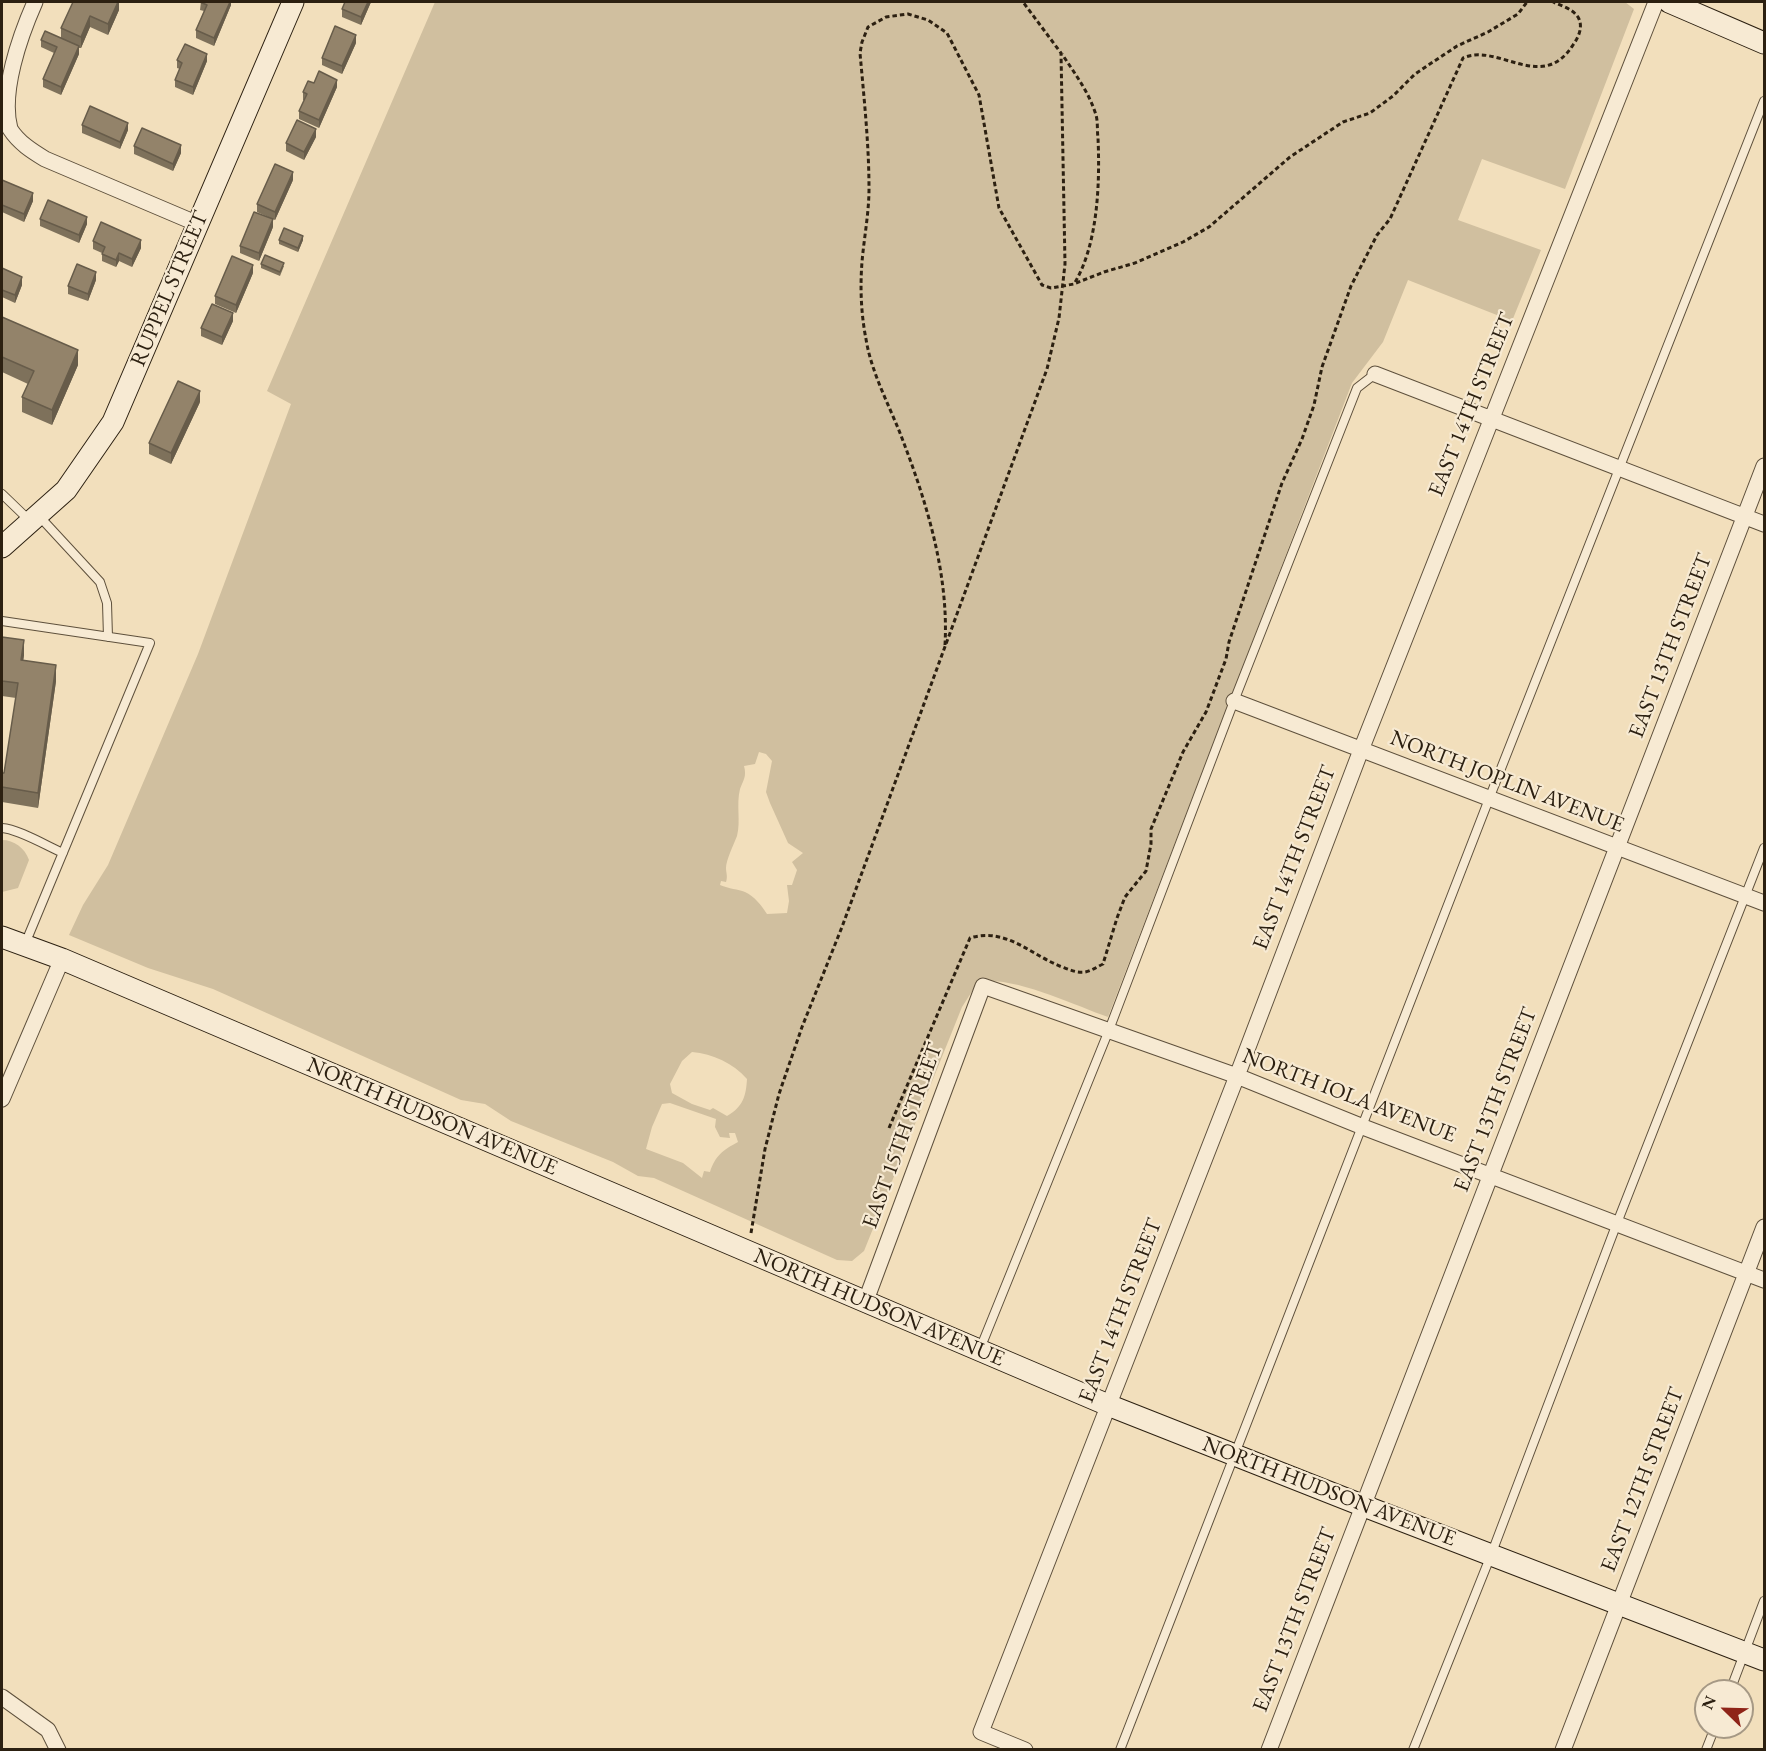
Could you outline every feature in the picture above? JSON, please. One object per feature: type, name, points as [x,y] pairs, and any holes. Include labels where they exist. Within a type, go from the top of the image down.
[{"type":"main road","name":"RUPPEL STREET","points":[[2,547],[66,490],[113,422],[293,2]]},
{"type":"main road","points":[[1669,2],[1764,43]]},
{"type":"main road","name":"NORTH HUDSON AVENUE","points":[[2,937],[62,958],[1108,1405],[1755,1656]]},
{"type":"street","points":[[35,2],[10,60],[4,84],[3,107],[10,128],[25,146],[45,159],[198,224]]},
{"type":"street","name":"EAST 14TH STREET","points":[[1025,1749],[981,1732],[1237,1076],[1361,750],[1656,2]]},
{"type":"street","points":[[1375,374],[1764,524]]},
{"type":"street","name":"EAST 13TH STREET","points":[[1269,1749],[1764,466]]},
{"type":"street","name":"NORTH JOPLIN AVENUE","points":[[1234,701],[1764,903]]},
{"type":"street","points":[[2,1099],[62,958]]},
{"type":"street","name":"NORTH IOLA AVENUE","points":[[983,986],[1237,1076],[1363,1127],[1764,1280]]},
{"type":"street","name":"EAST 15TH STREET","points":[[865,1303],[983,986]]},
{"type":"street","name":"EAST 12TH STREET","points":[[1563,1749],[1764,1227]]},
{"type":"street","points":[[2,1697],[48,1730],[58,1749]]},
{"type":"lane","points":[[1120,1749],[1363,1127],[1488,799],[1764,101]]},
{"type":"lane","points":[[979,1351],[1109,1030],[1234,701],[1357,388],[1375,374]]},
{"type":"lane","points":[[2,494],[34,518],[100,582],[107,603],[108,637]]},
{"type":"lane","points":[[2,621],[150,644],[24,945]]},
{"type":"lane","points":[[2,828],[15,830],[63,853]]},
{"type":"lane","points":[[1413,1749],[1491,1555],[1617,1223],[1764,848]]},
{"type":"lane","points":[[1739,1679],[1755,1656],[1764,1601]]},
{"type":"path","points":[[1023,2],[1086,90],[1096,117],[1099,159],[1097,196],[1090,243],[1081,273],[1074,284]]},
{"type":"path","points":[[945,649],[945,598],[932,528],[908,454],[866,341],[862,309],[862,264],[869,192],[868,148],[860,53],[868,27],[886,17],[908,14],[928,20],[947,33],[979,95],[999,208],[1042,285],[1051,288],[1074,284],[1135,263],[1184,242],[1209,227],[1290,157],[1343,122],[1370,113],[1393,96],[1415,74],[1457,46],[1488,32],[1518,14],[1527,2]]},
{"type":"path","points":[[889,1128],[970,938],[981,934],[1002,937],[1022,944],[1048,962],[1074,972],[1087,972],[1102,964],[1125,897],[1146,871],[1151,829],[1183,752],[1206,712],[1226,659],[1229,642],[1282,483],[1314,405],[1322,367],[1351,286],[1377,235],[1390,219],[1463,58],[1471,54],[1483,54],[1526,67],[1540,67],[1556,62],[1569,53],[1577,40],[1581,27],[1579,19],[1570,9],[1553,2]]},
{"type":"path","points":[[748,1253],[765,1149],[779,1094],[1047,369],[1059,318],[1065,264],[1061,53]]},
{"type":"shaded area","points":[[435,2],[1625,2],[1634,9],[1565,189],[1482,159],[1458,220],[1541,250],[1512,321],[1408,280],[1383,342],[1352,383],[1108,1017],[1025,987],[992,981],[978,982],[962,1007],[864,1251],[852,1261],[837,1260],[654,1178],[638,1176],[613,1162],[511,1121],[485,1104],[461,1100],[213,989],[148,968],[69,935],[83,905],[108,865],[198,654],[291,404],[267,391]],"holes":[[[759,752],[766,754],[772,761],[766,792],[770,803],[788,843],[803,853],[792,862],[797,870],[792,885],[787,885],[789,901],[787,913],[767,914],[748,894],[720,885],[721,881],[726,882],[726,865],[737,836],[739,795],[745,776],[744,766],[755,764]],[[692,1052],[715,1057],[735,1068],[747,1079],[746,1091],[740,1105],[727,1116],[713,1108],[710,1110],[692,1104],[672,1093],[670,1084],[682,1061]],[[670,1103],[716,1119],[715,1127],[720,1137],[730,1138],[729,1133],[735,1133],[738,1142],[720,1154],[710,1172],[704,1171],[702,1178],[683,1163],[646,1149],[662,1104]]]},
{"type":"shaded area","points":[[2,840],[11,841],[18,846],[29,860],[18,888],[2,892]]},
{"type":"building","points":[[73,2],[118,2],[108,24],[90,16],[81,37],[61,28]]},
{"type":"building","points":[[200,2],[230,2],[214,38],[196,30],[207,5]]},
{"type":"building","points":[[345,2],[368,2],[361,17],[342,9]]},
{"type":"building","points":[[335,26],[356,35],[342,66],[322,58]]},
{"type":"building","points":[[45,31],[79,46],[61,87],[43,79],[57,47],[41,40]]},
{"type":"building","points":[[185,44],[207,54],[193,87],[175,80],[182,63],[177,60]]},
{"type":"building","points":[[319,71],[337,80],[319,120],[299,111],[307,94],[303,92],[308,81],[314,83]]},
{"type":"building","points":[[90,106],[128,123],[120,142],[82,125]]},
{"type":"building","points":[[297,120],[316,129],[304,152],[286,143]]},
{"type":"building","points":[[142,128],[181,145],[173,164],[134,146]]},
{"type":"building","points":[[275,164],[293,172],[275,212],[257,204]]},
{"type":"building","points":[[2,180],[33,193],[24,214],[2,205]]},
{"type":"building","points":[[48,200],[87,217],[79,235],[40,219]]},
{"type":"building","points":[[254,212],[273,219],[259,253],[240,246]]},
{"type":"building","points":[[101,222],[141,240],[132,259],[119,253],[116,260],[102,254],[105,247],[93,241]]},
{"type":"building","points":[[284,228],[303,236],[298,248],[279,240]]},
{"type":"building","points":[[265,255],[284,263],[280,272],[261,264]]},
{"type":"building","points":[[232,256],[253,265],[236,305],[215,296]]},
{"type":"building","points":[[77,264],[96,272],[88,294],[68,286]]},
{"type":"building","points":[[2,268],[22,277],[15,295],[2,290]]},
{"type":"building","points":[[212,304],[233,313],[222,337],[201,328]]},
{"type":"building","points":[[2,317],[78,350],[52,410],[22,397],[34,371],[2,357]]},
{"type":"building","points":[[178,381],[200,391],[171,453],[149,443]]},
{"type":"building","points":[[2,637],[24,640],[21,660],[56,665],[38,793],[2,787],[2,773],[4,773],[18,683],[2,681]]}]
